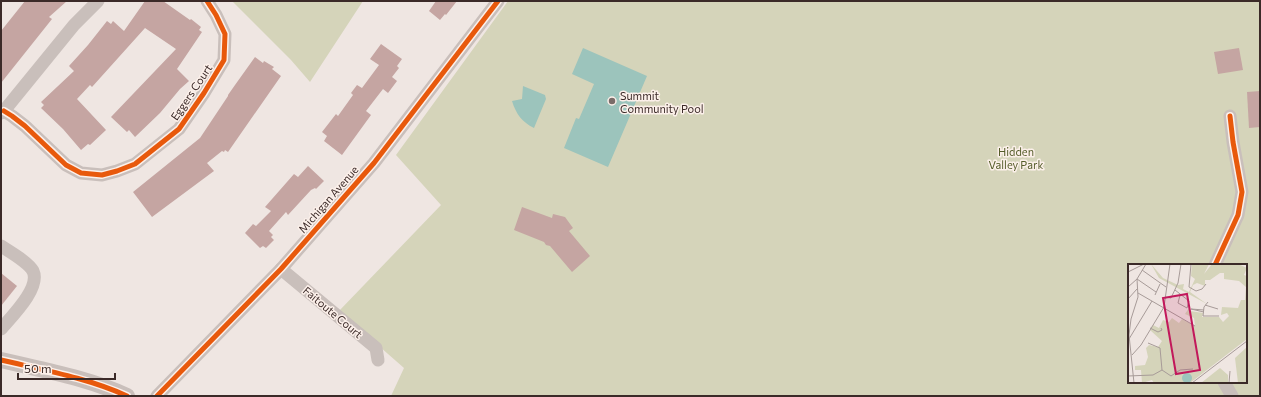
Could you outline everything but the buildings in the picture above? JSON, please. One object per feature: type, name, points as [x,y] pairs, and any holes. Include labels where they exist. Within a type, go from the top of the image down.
[{"type":"street","name":"Eggers Court","points":[[98,1],[74,25],[2,112],[12,116],[66,165],[81,173],[102,175],[135,164],[179,128],[204,93],[224,60],[225,34],[207,1]]},
{"type":"street","name":"Michigan Avenue","points":[[157,396],[281,269],[374,163],[498,1]]},
{"type":"street","points":[[1215,264],[1238,215],[1242,192],[1230,116]]},
{"type":"street","points":[[1,246],[23,261],[33,272],[34,281],[32,291],[1,329]]},
{"type":"street","name":"Faitoute Court","points":[[281,269],[376,348],[378,360]]},
{"type":"street","points":[[1,360],[85,381],[114,390],[127,396]]},
{"type":"street","points":[[1225,383],[1232,396]]},
{"type":"green space","points":[[232,1],[363,1],[310,82],[291,60]]},
{"type":"green space","name":"Hidden Valley Park","points":[[508,1],[1260,1],[1260,396],[391,396],[404,368],[339,311],[441,205],[396,155]]},
{"type":"water","name":"Summit Community Pool","points":[[583,48],[647,76],[608,167],[564,148],[576,118],[579,119],[594,84],[572,74]]},
{"type":"water","points":[[523,86],[545,95],[546,99],[534,128],[520,117],[515,110],[512,101],[522,99]]},
{"type":"cycle path","points":[[4,111],[25,126],[66,165],[81,173],[102,175],[135,164],[179,129],[204,93],[224,60],[225,34],[207,1]]},
{"type":"cycle path","points":[[157,396],[281,269],[374,163],[498,1]]},
{"type":"cycle path","points":[[1215,264],[1238,215],[1242,192],[1230,116]]},
{"type":"cycle path","points":[[1,360],[81,379],[127,396]]},
{"type":"place","name":"Summit Community Pool","points":[[612,101]]}]
